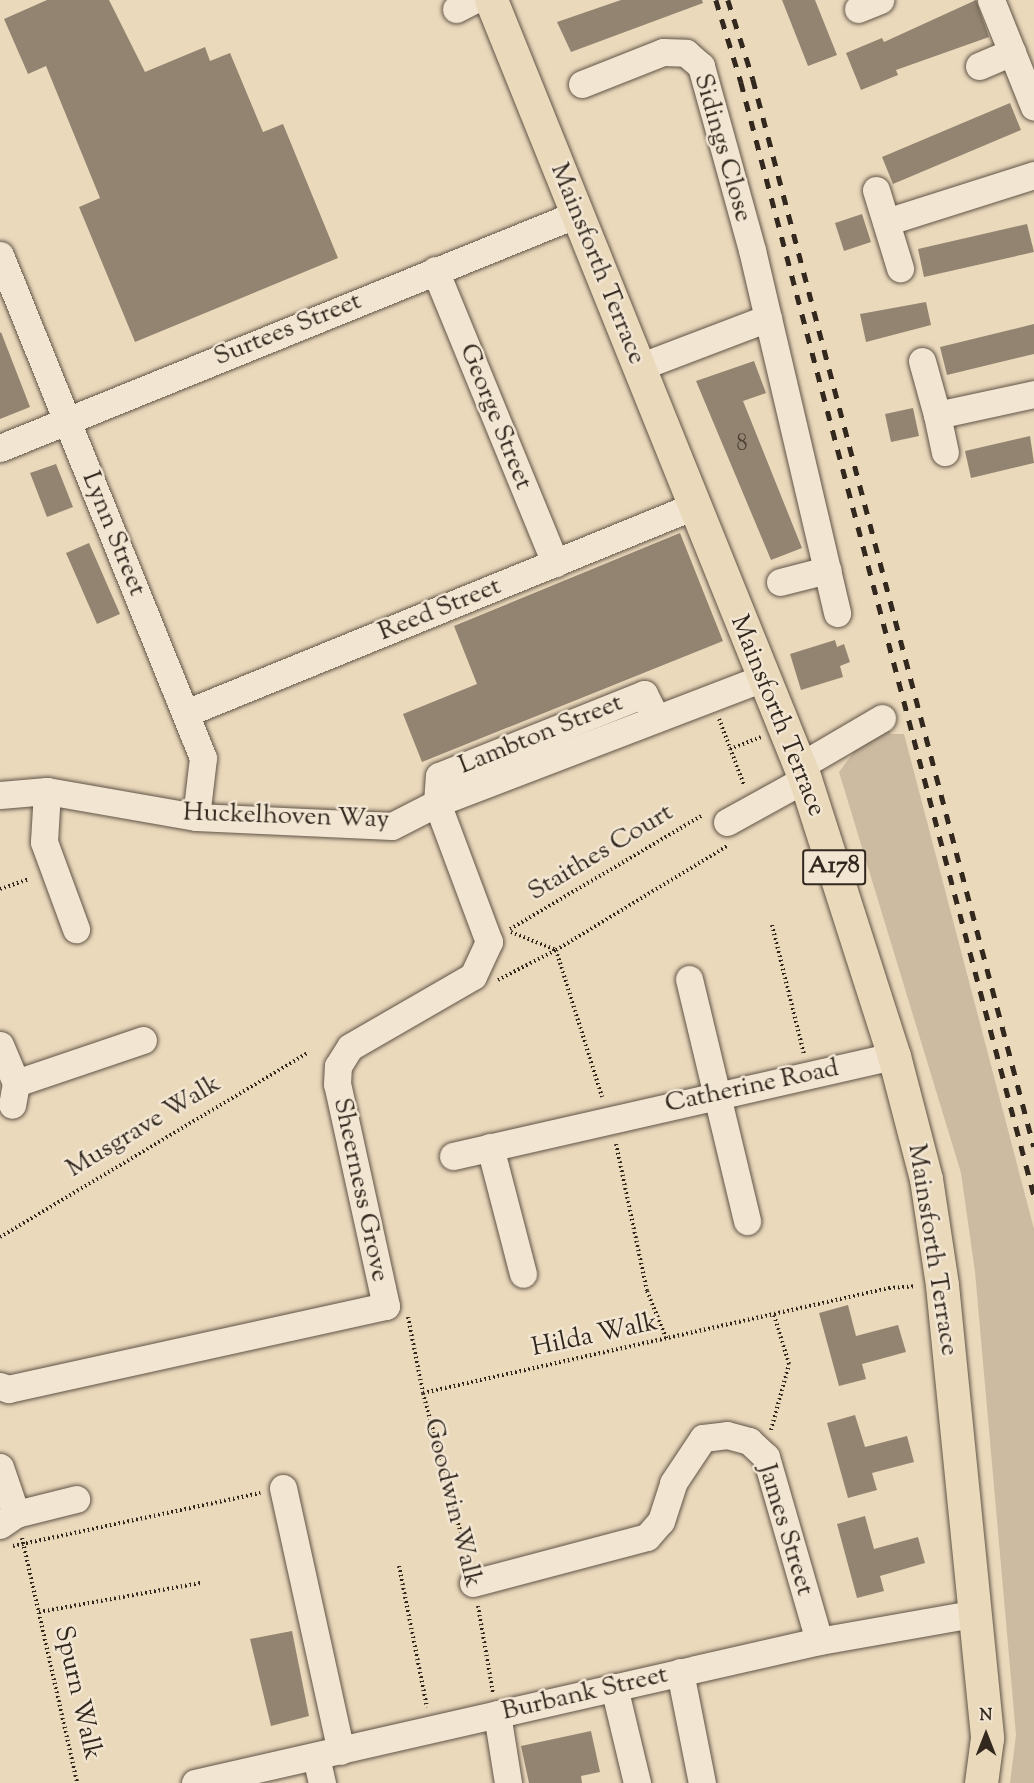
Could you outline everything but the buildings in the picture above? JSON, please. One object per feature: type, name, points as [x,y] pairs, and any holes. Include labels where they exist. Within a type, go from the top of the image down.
[{"type":"main road","name":"Mainsforth Terrace","points":[[491,0],[762,678],[803,772],[894,1056],[926,1179],[942,1285],[977,1614],[987,1738],[981,1783]]},
{"type":"street","points":[[991,0],[1034,107]]},
{"type":"street","name":"Sidings Close","points":[[582,84],[663,52],[686,53],[701,66],[768,318],[837,614]]},
{"type":"street","points":[[979,66],[1012,52]]},
{"type":"street","points":[[886,222],[1034,175]]},
{"type":"street","points":[[876,190],[900,268]]},
{"type":"street","name":"Surtees Street","points":[[0,448],[577,214]]},
{"type":"street","name":"Lynn Street","points":[[0,255],[203,758],[196,817]]},
{"type":"street","name":"George Street","points":[[435,270],[555,563]]},
{"type":"street","points":[[639,367],[768,318]]},
{"type":"street","points":[[922,361],[945,452]]},
{"type":"street","points":[[937,415],[1034,394]]},
{"type":"street","name":"Reed Street","points":[[186,712],[694,506]]},
{"type":"street","points":[[780,582],[827,570]]},
{"type":"street","name":"Huckelhoven Way","points":[[0,795],[47,791],[196,817],[392,826],[437,803],[762,678]]},
{"type":"street","points":[[731,831],[803,772],[882,718]]},
{"type":"street","points":[[47,791],[44,842],[76,929]]},
{"type":"street","points":[[437,803],[489,942],[473,976]]},
{"type":"street","name":"Sheerness Grove","points":[[0,1386],[8,1389],[386,1306],[337,1084],[338,1066],[350,1047],[473,976]]},
{"type":"street","points":[[689,979],[747,1221]]},
{"type":"street","points":[[9,1075],[143,1040]]},
{"type":"street","name":"Catherine Road","points":[[453,1156],[610,1118],[894,1056]]},
{"type":"street","points":[[490,1147],[523,1274]]},
{"type":"street","name":"James Street","points":[[473,1582],[647,1537],[661,1521],[673,1483],[703,1438],[727,1435],[749,1441],[766,1457],[819,1641]]},
{"type":"street","points":[[0,1467],[8,1529],[76,1500]]},
{"type":"street","points":[[283,1488],[329,1754],[322,1783]]},
{"type":"street","name":"Burbank Street","points":[[195,1783],[819,1641],[977,1614]]},
{"type":"street","points":[[680,1672],[702,1783]]},
{"type":"street","points":[[614,1687],[637,1783]]},
{"type":"street","points":[[497,1714],[508,1783]]},
{"type":"path","points":[[715,708],[748,794]]},
{"type":"path","points":[[730,749],[772,733]]},
{"type":"path","name":"Staithes Court","points":[[489,942],[717,807],[731,831]]},
{"type":"path","points":[[473,976],[481,990],[556,950],[731,831]]},
{"type":"path","points":[[0,889],[29,879]]},
{"type":"path","points":[[772,924],[809,1075]]},
{"type":"path","name":"Musgrave Walk","points":[[0,1237],[309,1052]]},
{"type":"path","name":"Hilda Walk","points":[[423,1393],[890,1288],[918,1286]]},
{"type":"path","name":"Goodwin Walk","points":[[386,1306],[408,1316],[423,1393],[473,1582],[497,1714]]},
{"type":"path","points":[[766,1457],[789,1364],[774,1315]]},
{"type":"path","points":[[8,1529],[24,1546],[283,1488]]},
{"type":"path","name":"Spurn Walk","points":[[8,1529],[24,1546],[77,1783]]},
{"type":"path","points":[[399,1566],[428,1711]]},
{"type":"path","name":"Spurn Walk","points":[[39,1612],[200,1582]]},
{"type":"shaded area","points":[[887,727],[891,734],[904,734],[1034,1229],[1034,1783],[1010,1783],[1016,1735],[975,1272],[961,1173],[839,772],[865,737]]},
{"type":"railway","points":[[716,0],[741,82],[1034,1195]]},
{"type":"railway","points":[[728,0],[753,79],[1034,1147]]}]
